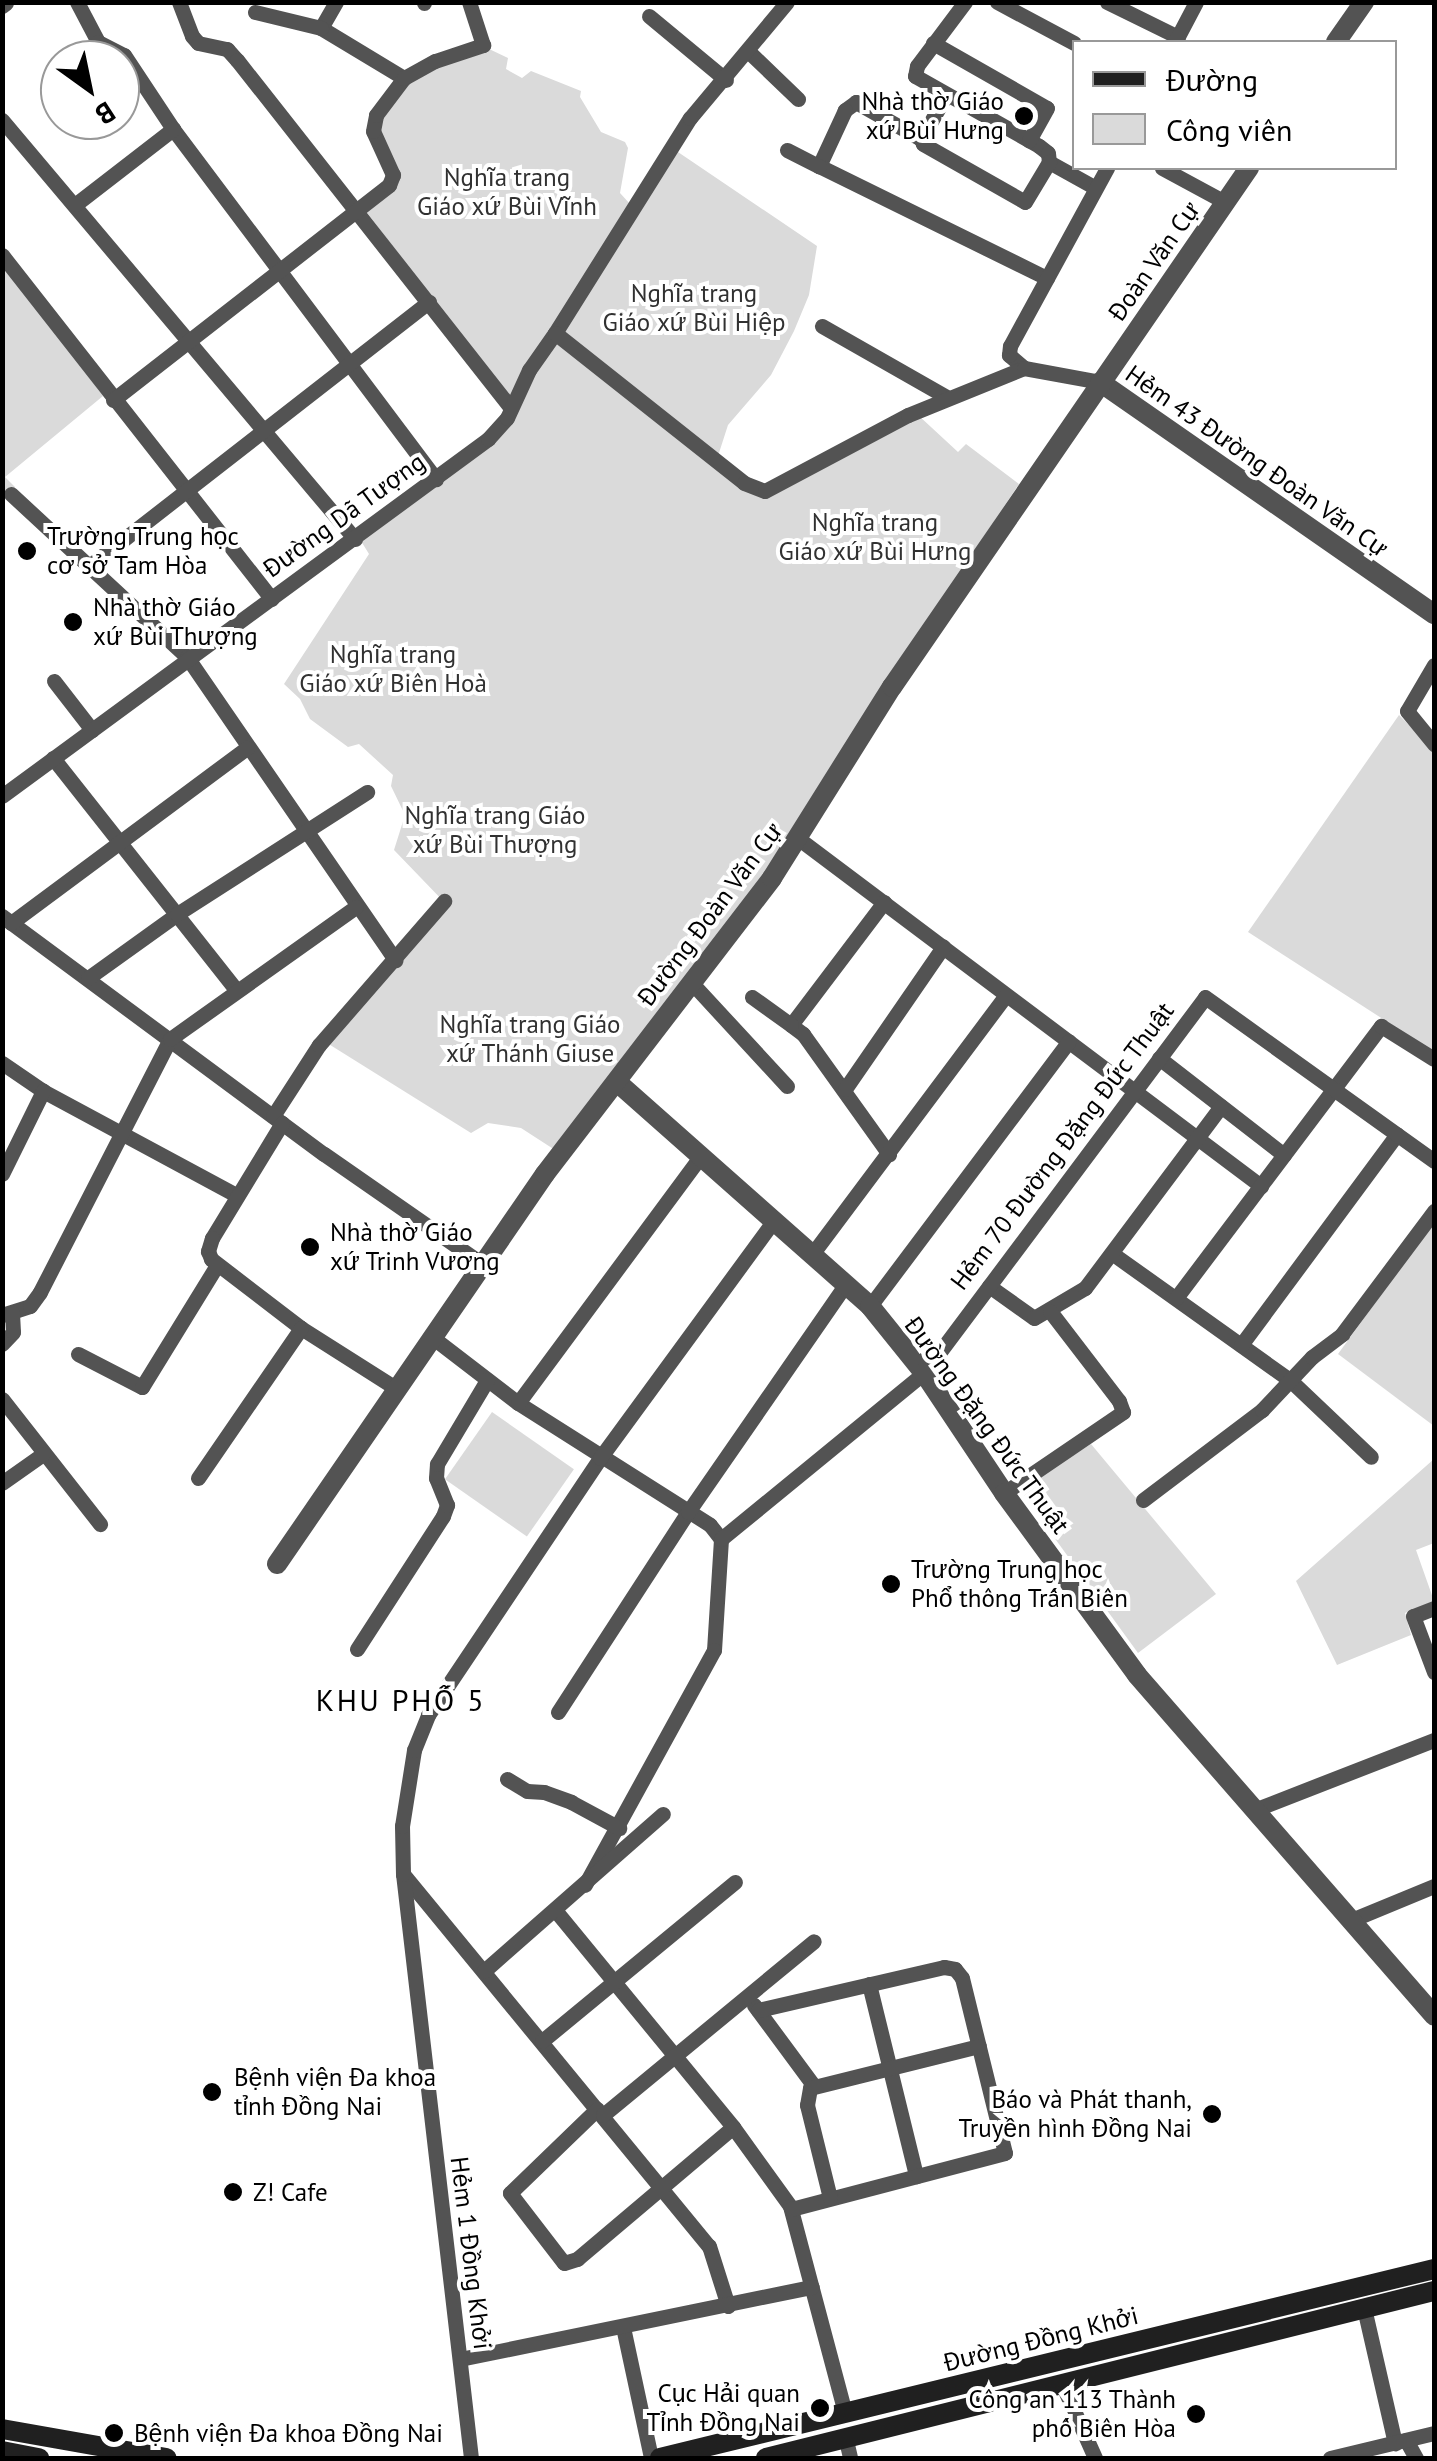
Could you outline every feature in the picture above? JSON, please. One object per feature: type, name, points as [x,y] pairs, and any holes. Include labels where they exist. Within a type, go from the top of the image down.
[{"type":"main road","name":"Đường Đồng Khởi","points":[[660,2458],[1434,2269]]},
{"type":"main road","name":"Đường Đồng Khởi","points":[[766,2458],[848,2449],[949,2414],[1434,2290]]},
{"type":"main road","points":[[942,2389],[949,2414]]},
{"type":"main road","points":[[2,2429],[166,2458]]},
{"type":"main road","points":[[2,2451],[39,2458]]},
{"type":"street","points":[[78,2],[98,42],[124,55],[172,129],[436,480]]},
{"type":"street","points":[[179,2],[192,36],[198,43],[227,49],[358,209],[510,406]]},
{"type":"street","points":[[321,28],[336,2]]},
{"type":"street","points":[[113,400],[393,179],[373,124],[404,78],[435,61],[483,45],[470,2]]},
{"type":"street","points":[[966,2],[914,72],[921,81],[1029,140],[1046,151],[1049,162],[1094,188]]},
{"type":"street","points":[[997,2],[1072,42]]},
{"type":"street","points":[[1107,2],[1176,40],[1196,2]]},
{"type":"street","points":[[1337,40],[1364,2]]},
{"type":"street","name":"Đường Dã Tượng","points":[[2,796],[187,657],[436,480],[500,428],[536,356],[555,333],[690,118],[726,80],[781,5]]},
{"type":"street","points":[[255,12],[321,28],[404,78]]},
{"type":"street","points":[[648,16],[726,80]]},
{"type":"street","points":[[934,43],[1047,108],[1029,140]]},
{"type":"street","points":[[748,52],[798,100]]},
{"type":"street","points":[[920,139],[946,95]]},
{"type":"street","points":[[819,166],[845,110],[856,102],[1025,202],[1049,162]]},
{"type":"street","points":[[2,120],[356,539]]},
{"type":"street","points":[[76,204],[172,129]]},
{"type":"street","points":[[787,150],[1047,278]]},
{"type":"street","points":[[1100,382],[1024,368],[1010,358],[1010,346],[1106,170]]},
{"type":"street","points":[[1166,170],[1225,202]]},
{"type":"street","name":"Đoàn Văn Cự","points":[[1100,382],[1249,170]]},
{"type":"street","points":[[2,254],[186,494],[272,598]]},
{"type":"street","points":[[92,564],[429,302]]},
{"type":"street","points":[[822,326],[948,398]]},
{"type":"street","points":[[555,333],[744,484],[766,491],[893,422],[1024,368]]},
{"type":"street","name":"Hẻm 43 Đường Đoàn Văn Cự","points":[[1100,382],[1434,614]]},
{"type":"street","name":"Đường Đoàn Văn Cự","points":[[277,1564],[482,1264],[798,838],[892,686],[1100,382]]},
{"type":"street","points":[[11,494],[92,564],[187,657],[302,831],[395,960]]},
{"type":"street","points":[[1434,665],[1407,711],[1434,744]]},
{"type":"street","points":[[54,681],[92,730]]},
{"type":"street","points":[[247,748],[7,920],[482,1264]]},
{"type":"street","points":[[53,758],[236,990]]},
{"type":"street","points":[[88,978],[302,831],[367,792]]},
{"type":"street","points":[[798,838],[1261,1186]]},
{"type":"street","points":[[396,1389],[302,1328],[216,1265],[208,1251],[319,1046],[444,901]]},
{"type":"street","points":[[791,1025],[884,902]]},
{"type":"street","points":[[2,1344],[13,1332],[7,1314],[30,1306],[40,1292],[170,1038],[356,907]]},
{"type":"street","points":[[845,1089],[944,947]]},
{"type":"street","points":[[690,981],[787,1086]]},
{"type":"street","points":[[813,1253],[1006,994]]},
{"type":"street","name":"Hẻm 70 Đường Đặng Đức Thuật","points":[[721,1538],[924,1373],[1205,996],[1334,1089]]},
{"type":"street","points":[[752,997],[803,1034],[889,1154]]},
{"type":"street","points":[[1176,1298],[1381,1026],[1434,1058]]},
{"type":"street","points":[[870,1306],[1068,1041]]},
{"type":"street","points":[[1159,1058],[1284,1155]]},
{"type":"street","points":[[2,1063],[43,1091],[236,1195]]},
{"type":"street","name":"Đường Đặng Đức Thuật","points":[[617,1082],[870,1306],[924,1373],[1004,1493],[1137,1675],[1434,2016]]},
{"type":"street","points":[[1334,1089],[1434,1161]]},
{"type":"street","points":[[2,1174],[43,1091]]},
{"type":"street","points":[[989,1286],[1034,1318],[1091,1283],[1221,1106]]},
{"type":"street","points":[[1241,1345],[1397,1134]]},
{"type":"street","points":[[518,1403],[701,1156]]},
{"type":"street","points":[[1143,1500],[1228,1438],[1351,1324],[1434,1210]]},
{"type":"street","name":"Hẻm 1 Đồng Khởi","points":[[471,2458],[404,1874],[402,1826],[422,1727],[600,1458],[775,1219]]},
{"type":"street","points":[[1113,1254],[1291,1381],[1371,1456]]},
{"type":"street","points":[[78,1354],[142,1386],[216,1265]]},
{"type":"street","points":[[558,1712],[688,1512],[846,1284]]},
{"type":"street","points":[[1004,1493],[1122,1412],[1119,1401],[1050,1310]]},
{"type":"street","points":[[198,1478],[302,1328]]},
{"type":"street","points":[[432,1336],[518,1403],[688,1512],[721,1538],[714,1650],[586,1884]]},
{"type":"street","points":[[357,1649],[443,1516],[447,1504],[436,1478],[437,1464],[487,1380]]},
{"type":"street","points":[[3,1402],[100,1524]]},
{"type":"street","points":[[2,1483],[44,1454]]},
{"type":"street","points":[[1434,1608],[1413,1616],[1434,1672]]},
{"type":"street","points":[[1254,1810],[1434,1740]]},
{"type":"street","points":[[507,1778],[527,1792],[544,1792],[571,1802],[619,1828]]},
{"type":"street","points":[[484,1971],[664,1814]]},
{"type":"street","points":[[404,1874],[715,2257],[728,2306]]},
{"type":"street","points":[[542,2041],[735,1882]]},
{"type":"street","points":[[1349,1920],[1434,1886]]},
{"type":"street","points":[[556,1910],[734,2127],[791,2209],[845,2412]]},
{"type":"street","points":[[734,2127],[577,2259],[564,2263],[510,2193],[600,2112],[814,1941]]},
{"type":"street","points":[[758,2010],[944,1967],[955,1969],[962,1978],[1005,2153],[791,2209]]},
{"type":"street","points":[[868,1984],[916,2176]]},
{"type":"street","points":[[746,1995],[814,2086]]},
{"type":"street","points":[[830,2198],[808,2092],[814,2086],[979,2046]]},
{"type":"street","points":[[460,2359],[812,2286]]},
{"type":"street","points":[[1364,2308],[1400,2442],[1416,2458]]},
{"type":"street","points":[[623,2326],[651,2458]]},
{"type":"street","points":[[1063,2386],[1094,2458]]},
{"type":"street","points":[[1330,2458],[1434,2433]]},
{"type":"green space","name":"Nghĩa trang Giáo xứ Bùi Vĩnh","points":[[487,48],[508,58],[506,69],[522,78],[531,71],[581,91],[580,97],[601,132],[625,142],[628,148],[620,193],[630,204],[509,398],[365,210],[393,189],[378,125],[407,82],[436,66]]},
{"type":"green space","name":"Nghĩa trang Giáo xứ Bùi Hiệp","points":[[675,150],[817,246],[809,295],[794,331],[771,375],[728,425],[718,456],[561,332]]},
{"type":"green space","points":[[3,262],[103,396],[5,477],[15,487],[3,500]]},
{"type":"green space","points":[[555,340],[754,493],[918,415],[958,452],[966,444],[1019,484],[886,682],[766,874],[555,1150],[521,1128],[488,1123],[471,1133],[327,1043],[447,905],[394,850],[405,815],[391,786],[393,775],[359,744],[348,747],[310,719],[300,699],[284,684],[369,554],[361,541],[514,409]]},
{"type":"green space","points":[[1399,715],[1434,750],[1434,1052],[1248,932]]},
{"type":"green space","points":[[1434,1222],[1434,1426],[1338,1354]]},
{"type":"green space","points":[[492,1412],[574,1469],[527,1537],[445,1479]]},
{"type":"green space","points":[[1091,1444],[1216,1594],[1138,1653],[1019,1489]]},
{"type":"green space","points":[[1434,1459],[1434,1543],[1416,1550],[1434,1601],[1405,1613],[1411,1635],[1337,1665],[1296,1581]]},
{"type":"place","name":"Nhà thờ Giáo xứ Bùi Hưng","points":[[1024,116]]},
{"type":"place","name":"Trường Trung học cơ sở Tam Hòa","points":[[27,551]]},
{"type":"place","name":"Nhà thờ Giáo xứ Bùi Thượng","points":[[73,622]]},
{"type":"place","name":"Nhà thờ Giáo xứ Trinh Vương","points":[[310,1247]]},
{"type":"place","name":"Trường Trung học Phổ thông Trấn Biên","points":[[891,1584]]},
{"type":"place","name":"Bệnh viện Đa khoa tỉnh Đồng Nai","points":[[212,2092]]},
{"type":"place","name":"Báo và Phát thanh, Truyền hình Đồng Nai","points":[[1212,2114]]},
{"type":"place","name":"Z! Cafe","points":[[233,2192]]},
{"type":"place","name":"Cục Hải quan Tỉnh Đồng Nai","points":[[820,2408]]},
{"type":"place","name":"Công an 113 Thành phố Biên Hòa","points":[[1196,2414]]},
{"type":"place","name":"Bệnh viện Đa khoa Đồng Nai","points":[[114,2433]]},
{"type":"district","name":"KHU PHỐ 5","points":[[401,1700]]},
{"type":"park label","name":"Nghĩa trang Giáo xứ Bùi Hưng","points":[[875,538]]},
{"type":"park label","name":"Nghĩa trang Giáo xứ Biên Hoà","points":[[393,670]]},
{"type":"park label","name":"Nghĩa trang Giáo xứ Bùi Thượng","points":[[495,830]]},
{"type":"park label","name":"Nghĩa trang Giáo xứ Thánh Giuse","points":[[530,1040]]}]
